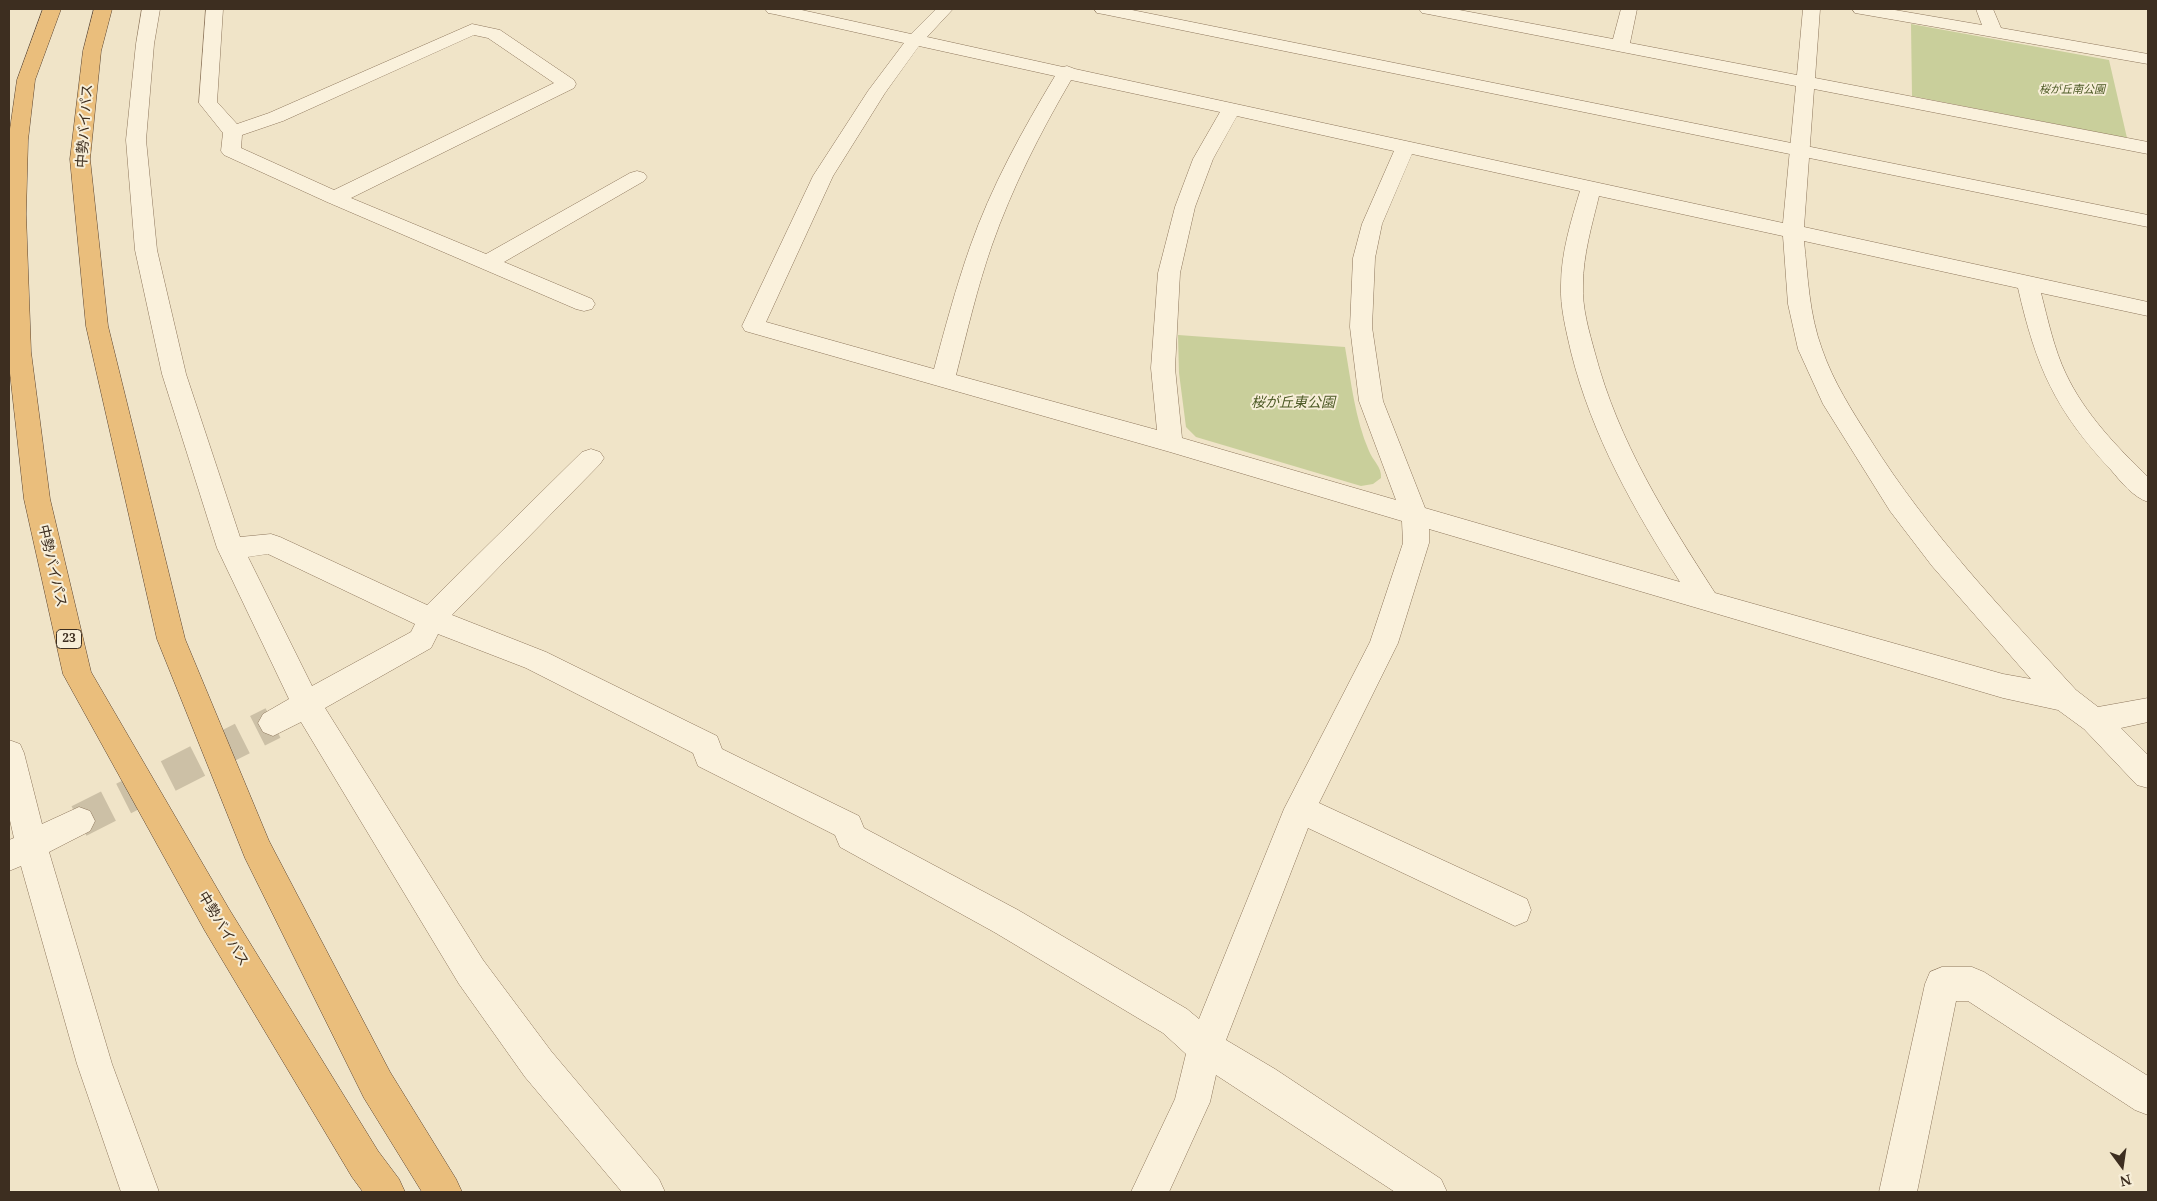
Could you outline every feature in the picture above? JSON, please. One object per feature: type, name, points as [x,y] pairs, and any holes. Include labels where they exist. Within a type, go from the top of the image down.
[{"type":"highway","name":"中勢バイパス","points":[[52,9],[26,80],[18,140],[16,214],[19,352],[37,499],[77,674],[222,928],[364,1164],[386,1192]]},
{"type":"highway","name":"中勢バイパス","points":[[103,9],[92,51],[80,159],[96,317],[171,639],[256,848],[377,1086],[442,1192]]},
{"type":"street","points":[[151,9],[145,44],[136,140],[146,250],[174,374],[230,548],[307,705],[471,972],[538,1064],[646,1192]]},
{"type":"street","points":[[214,9],[208,103],[233,132],[232,151],[334,198],[584,304]]},
{"type":"street","points":[[774,9],[1067,71],[1232,109],[2148,309]]},
{"type":"street","points":[[944,9],[915,40],[877,91],[823,176],[753,326],[1170,443],[1706,602],[2003,686],[2066,700]]},
{"type":"street","points":[[1103,9],[2148,222]]},
{"type":"street","points":[[1428,9],[1452,11],[1807,83],[2148,148]]},
{"type":"street","points":[[1620,45],[1630,9]]},
{"type":"street","points":[[1812,9],[1793,231],[1799,304],[1808,340],[1835,404],[1900,504],[1941,559],[2066,700],[2094,720],[2148,774]]},
{"type":"street","points":[[1861,9],[2148,59]]},
{"type":"street","points":[[1985,9],[1994,32]]},
{"type":"street","points":[[233,132],[276,117],[472,29],[494,34],[567,84],[334,198]]},
{"type":"street","points":[[943,379],[968,286],[982,245],[1027,144],[1067,71]]},
{"type":"street","points":[[1170,443],[1163,368],[1169,273],[1185,207],[1203,159],[1232,109]]},
{"type":"street","points":[[1150,1192],[1192,1102],[1205,1048],[1300,809],[1384,643],[1416,544],[1414,515],[1386,447],[1371,401],[1361,328],[1364,258],[1372,224],[1405,147]]},
{"type":"street","points":[[487,263],[637,176]]},
{"type":"street","points":[[1591,188],[1578,238],[1572,279],[1576,325],[1586,368],[1617,452],[1652,518],[1706,602]]},
{"type":"street","points":[[2028,283],[2036,319],[2060,384],[2090,431],[2148,492]]},
{"type":"street","points":[[272,723],[422,640],[431,619],[591,458]]},
{"type":"street","points":[[230,548],[271,544],[431,619],[536,660],[706,745],[708,757],[848,826],[851,837],[1006,921],[1175,1021],[1205,1048],[1262,1082],[1428,1192]]},
{"type":"street","points":[[2094,720],[2148,710]]},
{"type":"street","points":[[9,753],[20,851],[78,1014],[120,1146],[140,1192]]},
{"type":"street","points":[[1300,809],[1515,910]]},
{"type":"street","points":[[20,851],[79,821]]},
{"type":"street","points":[[1898,1192],[1942,984],[1972,984],[2148,1097]]},
{"type":"green space","name":"桜が丘南公園","points":[[1911,24],[2109,60],[2127,138],[1912,96]]},
{"type":"green space","name":"桜が丘東公園","points":[[1178,335],[1345,347],[1360,426],[1369,451],[1379,467],[1381,478],[1373,484],[1361,486],[1196,437],[1186,427],[1179,373]]},
{"type":"tunnel","points":[[79,821],[273,723]]}]
